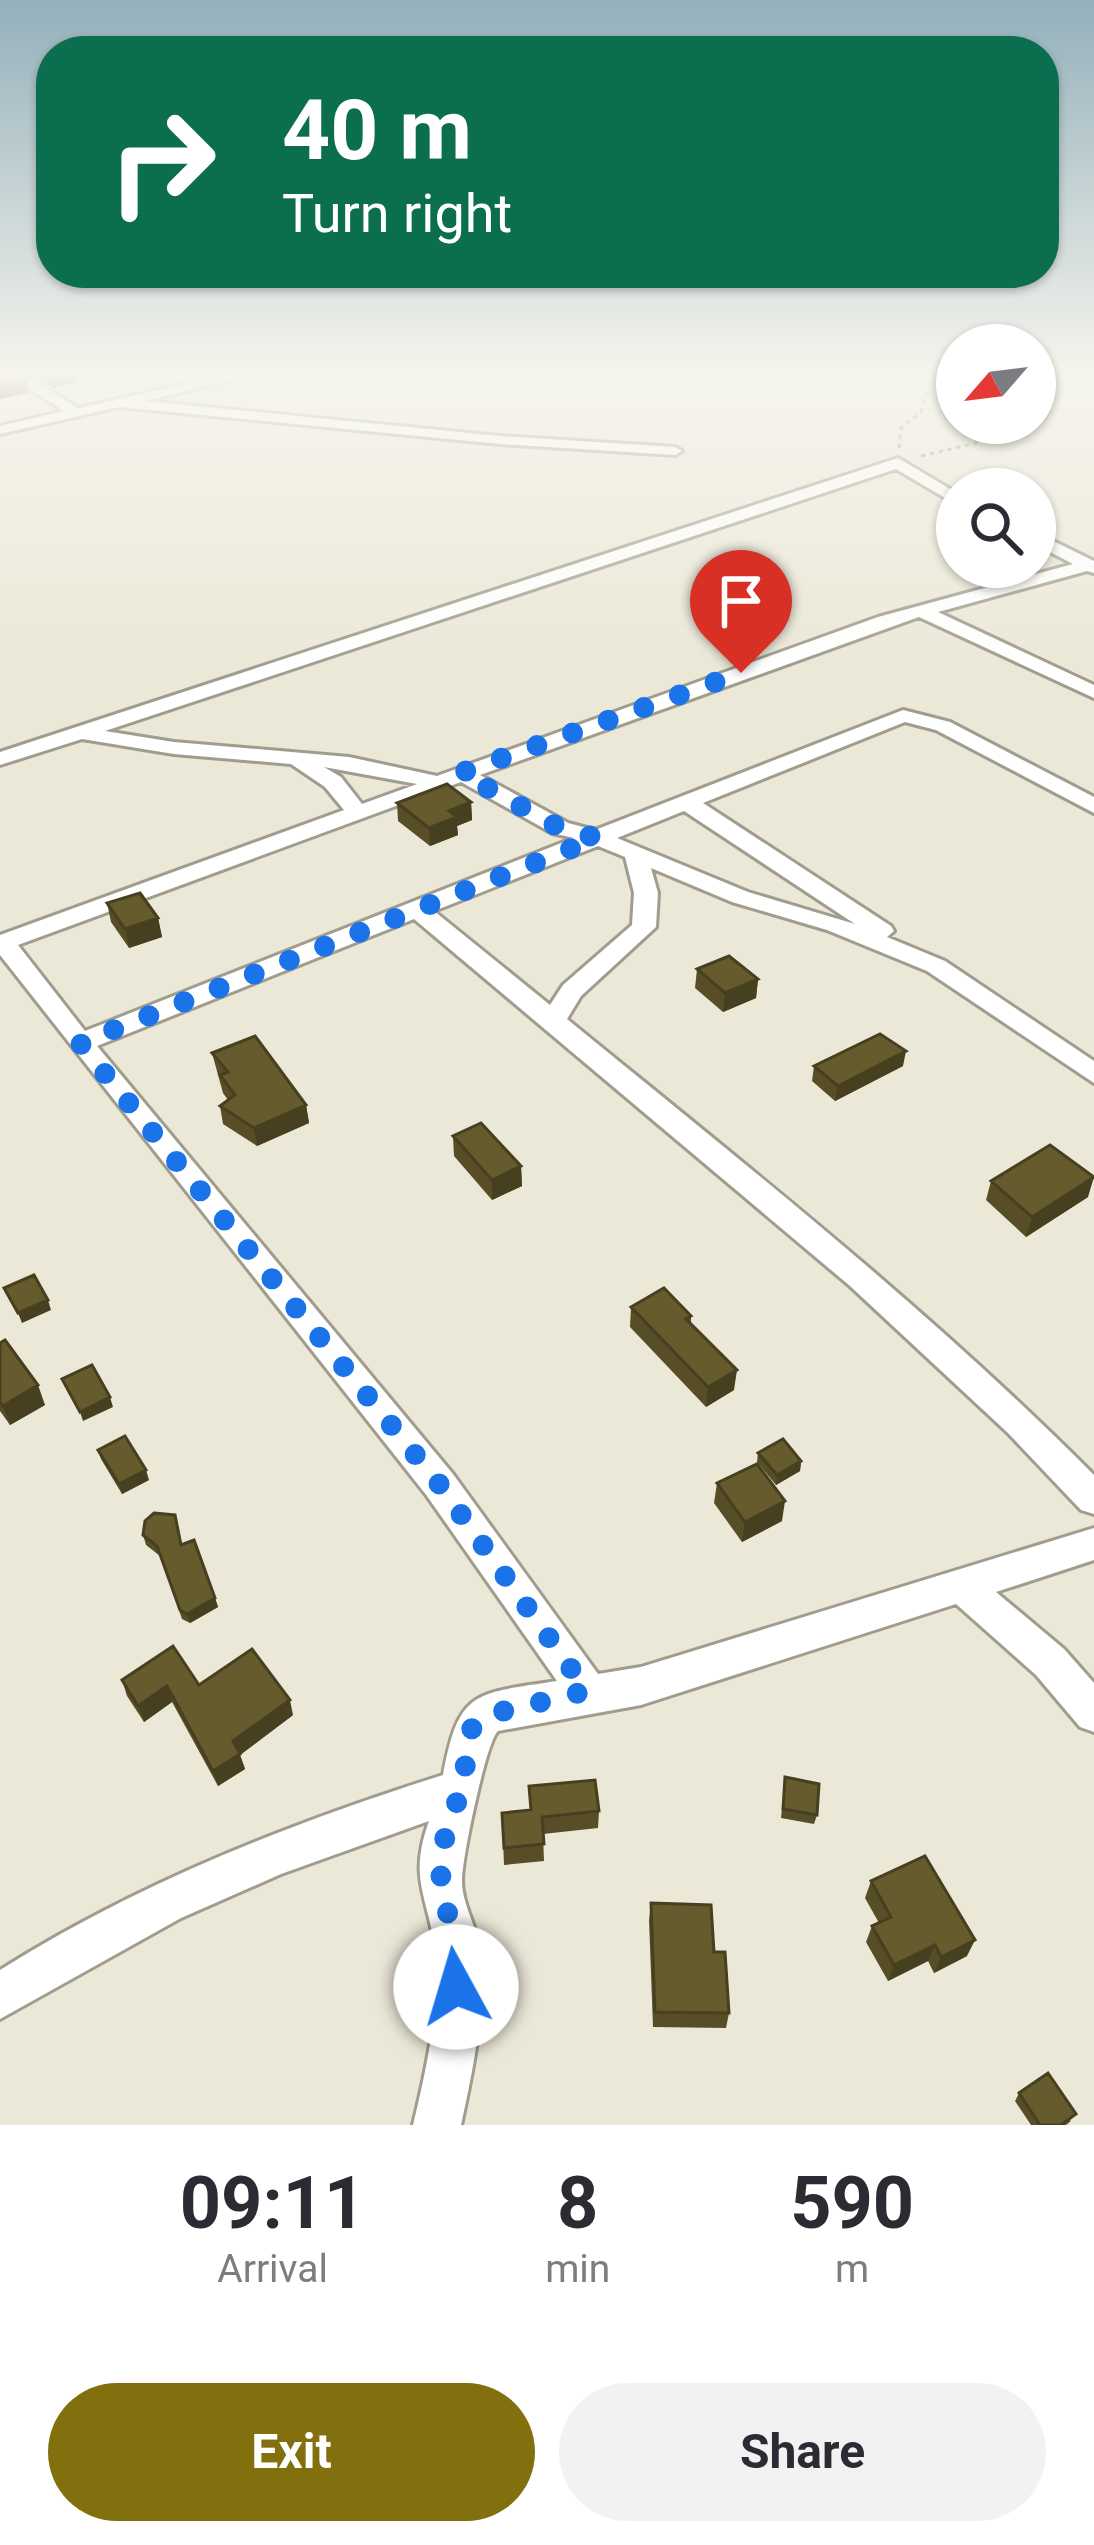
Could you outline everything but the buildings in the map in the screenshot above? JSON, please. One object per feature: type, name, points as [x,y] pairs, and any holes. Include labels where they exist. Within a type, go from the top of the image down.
[{"type":"street","points":[[0,759],[876,472],[936,494]]},
{"type":"street","points":[[1056,548],[1092,566]]},
{"type":"street","points":[[587,1691],[440,1485],[2,942],[355,810],[919,610],[1092,566]]},
{"type":"street","points":[[919,610],[1094,692]]},
{"type":"street","points":[[80,1043],[913,716],[943,726],[1094,806]]},
{"type":"street","points":[[84,733],[290,758],[346,760],[434,782]]},
{"type":"street","points":[[290,758],[312,765],[355,810]]},
{"type":"street","points":[[460,773],[560,828],[598,838],[936,966]]},
{"type":"street","points":[[687,803],[1094,1074]]},
{"type":"street","points":[[552,1022],[572,991],[644,927],[646,893],[636,855]]},
{"type":"street","points":[[417,910],[434,918],[825,1249],[1044,1445],[1094,1498]]},
{"type":"street","points":[[437,2125],[452,2058],[458,1951],[440,1885],[445,1836],[461,1790],[472,1728],[487,1715],[587,1691],[641,1686],[1094,1544]]},
{"type":"street","points":[[963,1586],[1050,1662],[1094,1713]]},
{"type":"street","points":[[0,1996],[116,1924],[248,1863],[461,1790]]},
{"type":"route","points":[[456,1987],[458,1951],[440,1885],[445,1836],[461,1790],[472,1728],[487,1715],[587,1691],[440,1485],[80,1043],[598,838],[560,828],[460,773],[741,673]]}]
